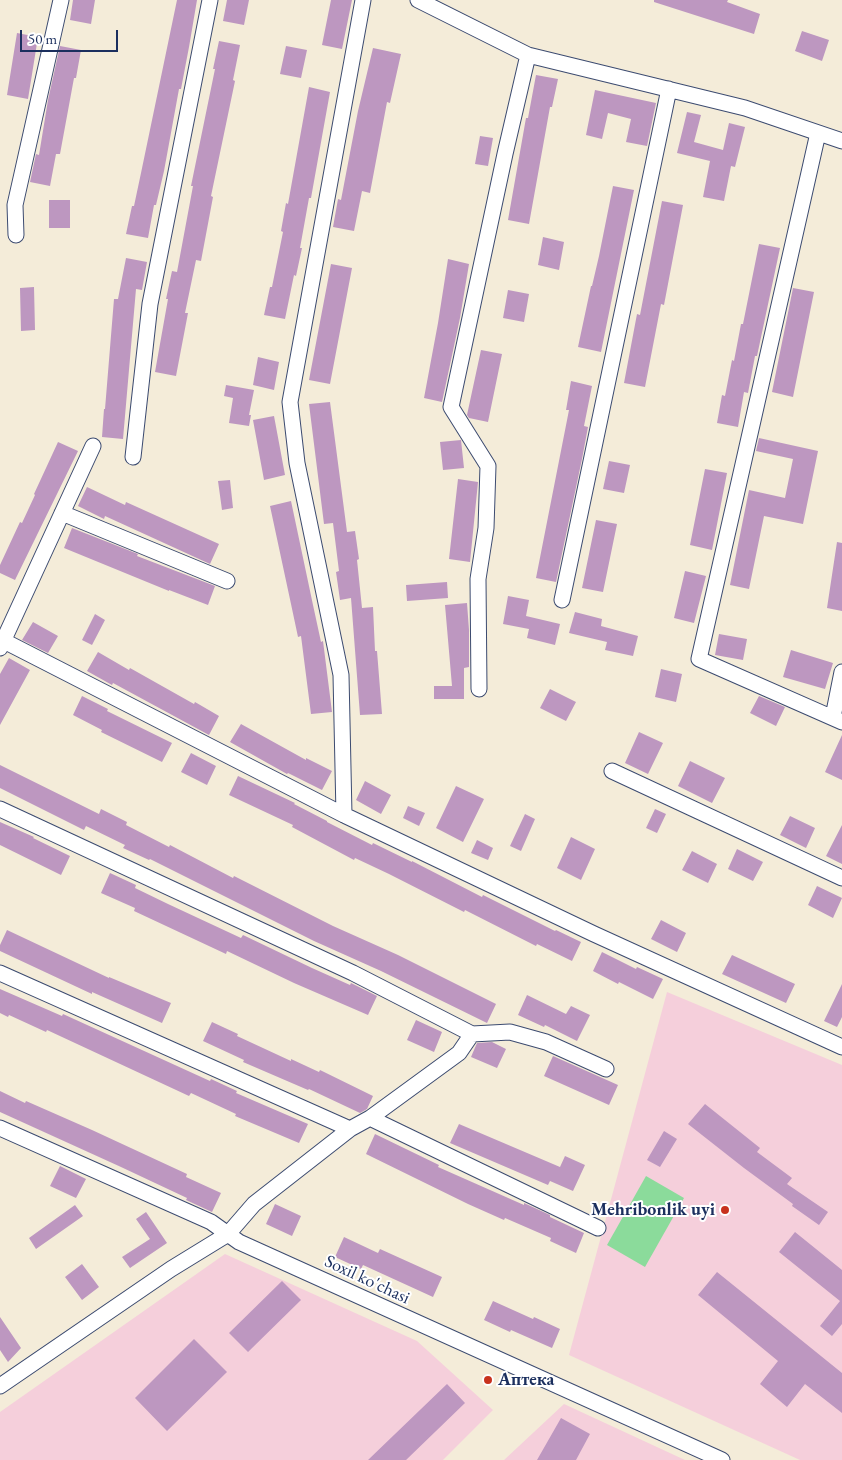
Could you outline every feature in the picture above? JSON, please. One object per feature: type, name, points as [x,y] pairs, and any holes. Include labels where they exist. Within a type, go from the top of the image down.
[{"type":"street","points":[[16,235],[15,205],[62,0]]},
{"type":"street","points":[[134,457],[150,304],[210,0]]},
{"type":"street","points":[[344,815],[341,675],[297,463],[290,402],[363,0]]},
{"type":"street","points":[[418,0],[528,54],[745,108],[842,141]]},
{"type":"street","points":[[479,689],[478,580],[486,528],[488,466],[451,407],[528,54]]},
{"type":"street","points":[[562,600],[669,89]]},
{"type":"street","points":[[818,133],[699,659],[837,719],[842,672]]},
{"type":"street","points":[[93,446],[3,635],[344,815],[594,934],[842,1047]]},
{"type":"street","points":[[62,513],[228,581]]},
{"type":"street","points":[[612,771],[842,878]]},
{"type":"street","points":[[0,809],[353,973],[472,1034],[510,1032],[546,1042],[606,1069]]},
{"type":"street","points":[[0,973],[350,1129]]},
{"type":"street","points":[[2,1382],[228,1234],[254,1204],[350,1129],[370,1118],[458,1054],[472,1034]]},
{"type":"street","points":[[370,1118],[598,1228]]},
{"type":"street","name":"Soxil ko'chasi","points":[[0,1128],[211,1222],[239,1242],[302,1271],[722,1460]]},
{"type":"shaded area","name":"Mehribonlik uyi","points":[[667,992],[842,1065],[842,1460],[800,1460],[569,1355]]},
{"type":"shaded area","points":[[225,1254],[417,1341],[493,1410],[443,1460],[0,1460],[0,1412]]},
{"type":"shaded area","points":[[564,1404],[685,1460],[504,1460]]},
{"type":"green space","points":[[646,1176],[684,1198],[645,1267],[607,1245]]},
{"type":"building","points":[[73,0],[95,0],[91,24],[70,20]]},
{"type":"building","points":[[177,0],[197,0],[181,89],[179,89],[164,171],[156,205],[154,205],[148,238],[126,234],[132,206],[134,206]]},
{"type":"building","points":[[227,0],[249,0],[244,25],[223,21]]},
{"type":"building","points":[[331,0],[352,0],[342,49],[322,45]]},
{"type":"building","points":[[654,0],[728,0],[727,2],[760,14],[754,34],[654,2]]},
{"type":"building","points":[[802,31],[829,40],[822,61],[795,51]]},
{"type":"building","points":[[17,33],[38,37],[28,99],[7,95]]},
{"type":"building","points":[[219,41],[240,45],[233,80],[235,81],[211,196],[213,197],[201,261],[196,260],[185,313],[188,313],[176,376],[155,372],[168,299],[166,299],[172,271],[177,272],[193,186],[191,186]]},
{"type":"building","points":[[60,46],[81,50],[60,154],[56,154],[50,186],[30,182],[36,154],[39,155],[48,100]]},
{"type":"building","points":[[286,46],[307,50],[301,78],[280,74]]},
{"type":"building","points":[[373,48],[401,54],[390,103],[387,102],[370,193],[362,191],[354,231],[333,227],[338,199],[341,200],[358,111]]},
{"type":"building","points":[[536,75],[558,79],[552,107],[550,107],[529,224],[508,220],[526,118],[528,118]]},
{"type":"building","points":[[309,87],[330,92],[300,248],[302,248],[285,319],[264,315],[270,287],[272,287],[283,232],[281,231],[286,203],[288,204]]},
{"type":"building","points":[[595,90],[656,103],[647,146],[626,142],[631,119],[608,113],[602,139],[586,135]]},
{"type":"building","points":[[687,112],[701,115],[694,142],[723,150],[729,123],[745,127],[735,167],[731,166],[724,201],[703,197],[710,161],[677,153]]},
{"type":"building","points":[[480,136],[493,138],[488,166],[475,164]]},
{"type":"building","points":[[613,186],[634,190],[601,352],[578,347]]},
{"type":"building","points":[[49,200],[70,200],[70,228],[49,228]]},
{"type":"building","points":[[662,201],[683,205],[664,305],[661,304],[645,387],[624,383],[637,314],[640,315]]},
{"type":"building","points":[[543,237],[564,242],[559,270],[538,265]]},
{"type":"building","points":[[759,244],[780,248],[757,356],[755,356],[748,393],[744,392],[738,427],[717,423],[722,395],[725,396],[741,324],[743,324]]},
{"type":"building","points":[[126,258],[147,262],[142,290],[136,289],[123,439],[102,437],[114,299],[118,299]]},
{"type":"building","points":[[448,259],[469,264],[460,318],[442,402],[424,398]]},
{"type":"building","points":[[331,264],[352,268],[330,384],[309,380]]},
{"type":"building","points":[[34,287],[35,330],[21,331],[20,288]]},
{"type":"building","points":[[793,288],[814,292],[793,397],[772,392]]},
{"type":"building","points":[[508,290],[529,294],[524,322],[503,318]]},
{"type":"building","points":[[481,350],[502,354],[488,422],[469,418],[467,415]]},
{"type":"building","points":[[258,357],[279,362],[274,390],[253,385]]},
{"type":"building","points":[[571,381],[592,386],[584,426],[588,427],[556,582],[536,578],[569,410],[566,410]]},
{"type":"building","points":[[226,385],[254,390],[249,415],[251,415],[249,426],[229,423],[233,398],[224,396]]},
{"type":"building","points":[[330,402],[347,532],[355,531],[362,608],[373,607],[375,651],[377,651],[382,714],[360,715],[351,598],[340,600],[336,572],[339,571],[333,523],[324,524],[309,404]]},
{"type":"building","points":[[274,416],[285,475],[264,480],[253,420]]},
{"type":"building","points":[[759,438],[818,451],[803,524],[764,516],[749,589],[730,585],[749,490],[785,498],[793,459],[756,451]]},
{"type":"building","points":[[461,440],[464,468],[443,470],[440,442]]},
{"type":"building","points":[[58,442],[78,451],[15,580],[0,573],[0,565],[20,522],[22,523]]},
{"type":"building","points":[[609,461],[630,465],[624,493],[603,489]]},
{"type":"building","points":[[705,469],[727,473],[712,550],[690,545]]},
{"type":"building","points":[[458,479],[478,482],[470,562],[449,559]]},
{"type":"building","points":[[230,480],[233,508],[222,510],[218,481]]},
{"type":"building","points":[[87,487],[125,505],[126,502],[219,544],[210,564],[105,516],[104,519],[78,506]]},
{"type":"building","points":[[291,501],[321,642],[323,641],[332,712],[311,714],[301,636],[298,637],[270,506]]},
{"type":"building","points":[[596,520],[617,524],[603,592],[582,588]]},
{"type":"building","points":[[72,528],[138,554],[137,556],[215,586],[208,605],[64,548]]},
{"type":"building","points":[[837,542],[842,543],[842,611],[827,608]]},
{"type":"building","points":[[685,571],[706,576],[694,623],[674,618]]},
{"type":"building","points":[[447,582],[448,598],[407,601],[406,585]]},
{"type":"building","points":[[508,596],[529,600],[526,616],[560,624],[555,645],[527,638],[529,629],[503,624]]},
{"type":"building","points":[[467,603],[469,667],[464,668],[464,699],[434,699],[434,686],[452,686],[445,605]]},
{"type":"building","points":[[575,612],[602,619],[601,626],[638,636],[633,656],[605,650],[607,642],[569,633]]},
{"type":"building","points":[[95,614],[105,620],[92,645],[82,640]]},
{"type":"building","points":[[33,622],[58,636],[48,653],[22,640]]},
{"type":"building","points":[[719,634],[747,639],[743,660],[715,655]]},
{"type":"building","points":[[791,650],[833,663],[825,689],[783,677]]},
{"type":"building","points":[[98,652],[219,716],[209,735],[87,671]]},
{"type":"building","points":[[9,658],[30,670],[0,725],[0,674]]},
{"type":"building","points":[[661,669],[682,674],[676,702],[655,697]]},
{"type":"building","points":[[550,689],[576,702],[566,721],[540,708]]},
{"type":"building","points":[[82,696],[108,709],[107,711],[172,743],[162,762],[101,732],[102,730],[73,715]]},
{"type":"building","points":[[759,696],[785,707],[776,726],[750,713]]},
{"type":"building","points":[[241,724],[306,760],[306,758],[332,771],[322,790],[287,774],[230,742]]},
{"type":"building","points":[[639,732],[663,743],[648,774],[625,763]]},
{"type":"building","points":[[842,735],[842,780],[825,772]]},
{"type":"building","points":[[191,753],[216,766],[207,785],[181,772]]},
{"type":"building","points":[[690,761],[725,778],[712,803],[678,786]]},
{"type":"building","points":[[0,765],[99,814],[101,809],[127,822],[126,825],[169,847],[170,845],[233,878],[234,876],[496,1004],[487,1023],[381,971],[314,941],[150,859],[123,848],[125,845],[86,826],[84,830],[0,788]]},
{"type":"building","points":[[238,776],[295,803],[372,845],[373,843],[412,861],[482,897],[483,895],[581,942],[572,961],[537,944],[536,946],[465,910],[464,912],[355,858],[354,860],[292,827],[293,825],[229,795]]},
{"type":"building","points":[[365,781],[391,795],[381,814],[356,800]]},
{"type":"building","points":[[456,786],[484,799],[463,842],[436,828]]},
{"type":"building","points":[[408,806],[425,813],[419,826],[403,818]]},
{"type":"building","points":[[655,809],[666,814],[657,833],[646,828]]},
{"type":"building","points":[[525,814],[535,819],[521,851],[510,846]]},
{"type":"building","points":[[790,816],[815,828],[806,848],[780,835]]},
{"type":"building","points":[[0,822],[70,856],[61,875],[0,845]]},
{"type":"building","points":[[842,825],[842,864],[826,856]]},
{"type":"building","points":[[571,837],[595,849],[581,880],[557,868]]},
{"type":"building","points":[[477,840],[493,848],[488,860],[471,853]]},
{"type":"building","points":[[737,849],[763,862],[753,881],[728,869]]},
{"type":"building","points":[[692,851],[717,864],[708,883],[682,870]]},
{"type":"building","points":[[110,873],[136,885],[135,888],[241,938],[243,935],[377,996],[368,1015],[227,951],[226,954],[134,911],[135,908],[101,893]]},
{"type":"building","points":[[817,886],[842,898],[833,918],[808,905]]},
{"type":"building","points":[[661,920],[686,933],[677,952],[651,939]]},
{"type":"building","points":[[7,930],[109,978],[171,1003],[162,1023],[92,992],[92,994],[0,951],[0,945]]},
{"type":"building","points":[[602,952],[636,969],[637,967],[663,979],[653,999],[593,971]]},
{"type":"building","points":[[732,955],[795,984],[786,1003],[722,974]]},
{"type":"building","points":[[842,984],[842,1017],[837,1027],[824,1021]]},
{"type":"building","points":[[0,989],[62,1016],[63,1014],[308,1124],[299,1143],[235,1116],[236,1114],[191,1093],[189,1096],[47,1030],[46,1032],[9,1015],[8,1017],[0,1013]]},
{"type":"building","points":[[527,995],[566,1014],[571,1006],[590,1015],[577,1041],[545,1025],[544,1027],[518,1015]]},
{"type":"building","points":[[416,1020],[442,1032],[434,1052],[407,1040]]},
{"type":"building","points":[[212,1022],[291,1061],[291,1059],[319,1072],[320,1070],[373,1096],[367,1109],[360,1113],[309,1089],[243,1062],[244,1060],[203,1041]]},
{"type":"building","points":[[492,1042],[506,1049],[497,1068],[471,1057],[477,1043]]},
{"type":"building","points":[[553,1056],[618,1085],[609,1105],[544,1076]]},
{"type":"building","points":[[0,1091],[92,1130],[187,1174],[186,1177],[221,1193],[212,1212],[186,1200],[187,1198],[0,1112]]},
{"type":"building","points":[[705,1104],[760,1148],[757,1152],[792,1178],[787,1184],[828,1212],[819,1225],[688,1124]]},
{"type":"building","points":[[459,1124],[560,1167],[565,1156],[585,1165],[573,1191],[550,1181],[548,1185],[450,1143]]},
{"type":"building","points":[[664,1131],[677,1139],[660,1167],[647,1160]]},
{"type":"building","points":[[375,1134],[439,1165],[438,1167],[524,1205],[524,1203],[584,1233],[576,1253],[550,1241],[551,1238],[468,1204],[366,1154]]},
{"type":"building","points":[[60,1166],[86,1179],[76,1198],[50,1186]]},
{"type":"building","points":[[275,1204],[301,1216],[292,1236],[266,1224]]},
{"type":"building","points":[[75,1205],[83,1216],[36,1249],[29,1238]]},
{"type":"building","points":[[146,1212],[167,1243],[130,1268],[122,1257],[150,1239],[136,1219]]},
{"type":"building","points":[[795,1232],[842,1270],[842,1324],[832,1336],[820,1326],[840,1301],[779,1252]]},
{"type":"building","points":[[344,1237],[378,1253],[380,1249],[442,1277],[433,1297],[363,1265],[361,1269],[335,1257]]},
{"type":"building","points":[[82,1264],[99,1287],[82,1300],[65,1277]]},
{"type":"building","points":[[717,1272],[842,1373],[842,1413],[805,1384],[787,1407],[760,1384],[778,1361],[698,1295]]},
{"type":"building","points":[[282,1281],[301,1300],[248,1352],[229,1333]]},
{"type":"building","points":[[493,1301],[560,1329],[552,1348],[484,1320]]},
{"type":"building","points":[[0,1317],[21,1348],[8,1362],[0,1350]]},
{"type":"building","points":[[194,1339],[227,1372],[167,1431],[135,1398]]},
{"type":"building","points":[[447,1384],[465,1403],[406,1460],[368,1460]]},
{"type":"building","points":[[561,1418],[590,1434],[576,1460],[537,1460]]},
{"type":"place","name":"Mehribonlik uyi","points":[[725,1210]]},
{"type":"place","name":"Аптека","points":[[488,1380]]}]
